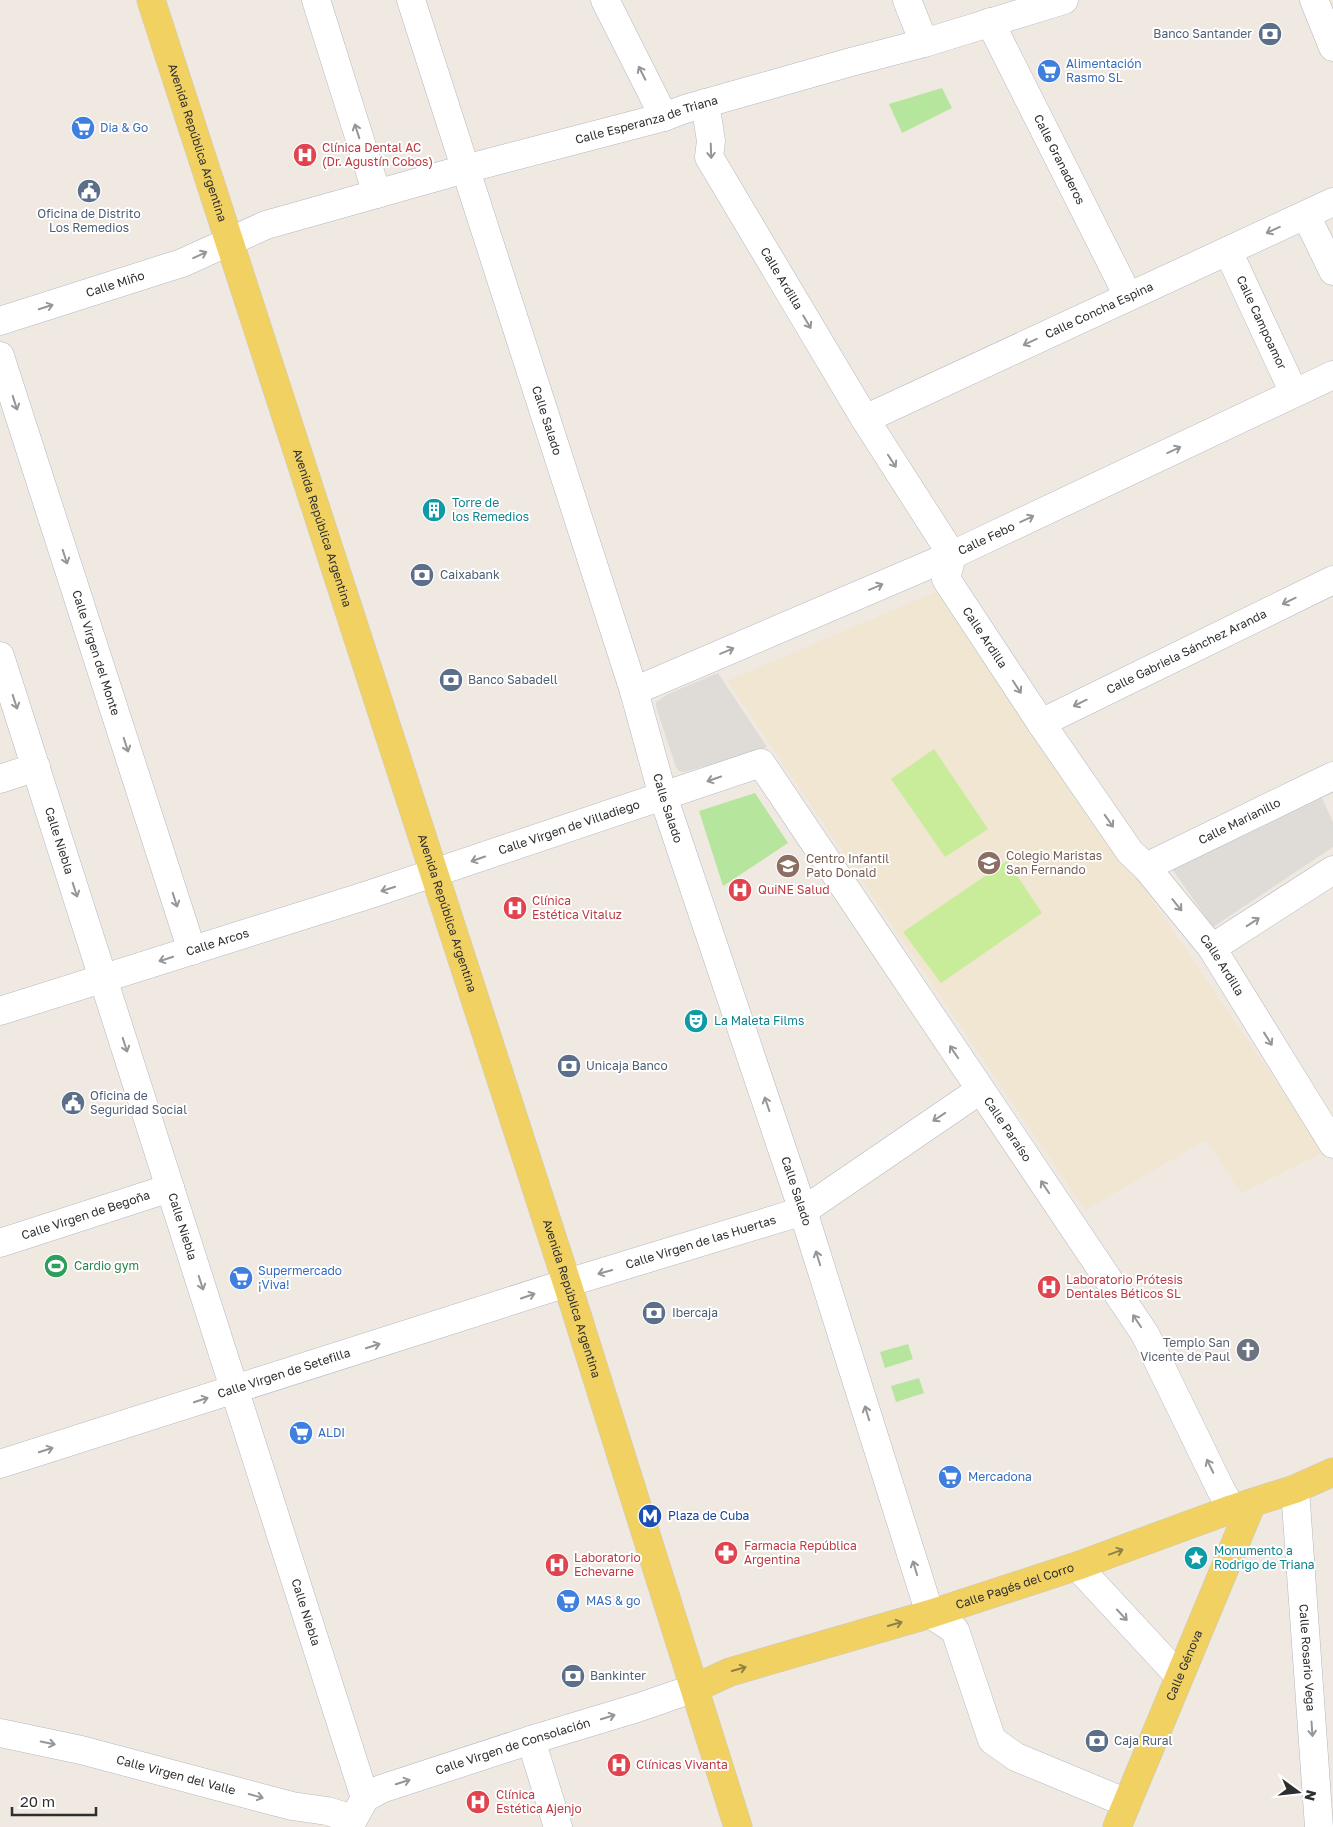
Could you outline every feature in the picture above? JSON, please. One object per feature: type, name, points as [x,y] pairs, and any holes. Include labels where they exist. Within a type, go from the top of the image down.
[{"type":"main road","name":"Avenida República Argentina","points":[[151,0],[567,1283],[738,1827]]},
{"type":"main road","name":"Calle Pagés del Corro","points":[[694,1688],[730,1672],[930,1614],[1077,1566],[1295,1488],[1333,1472]]},
{"type":"main road","name":"Calle Génova","points":[[1122,1815],[1179,1676],[1242,1506]]},
{"type":"street","points":[[316,0],[378,194]]},
{"type":"street","name":"Calle Salado","points":[[411,0],[634,691],[663,796],[803,1210],[930,1614]]},
{"type":"street","points":[[605,0],[664,117]]},
{"type":"street","points":[[907,0],[924,43]]},
{"type":"street","name":"Calle Esperanza de Triana","points":[[230,241],[266,225],[465,169],[664,117],[705,103],[842,64],[924,43],[990,22],[1035,4],[1064,0]]},
{"type":"street","points":[[1314,0],[1333,47]]},
{"type":"street","name":"Calle Granaderos","points":[[990,22],[1128,296]]},
{"type":"street","name":"Calle Ardilla","points":[[705,103],[711,140],[709,157],[865,419],[952,555],[946,579],[1041,723],[1130,852],[1146,867],[1212,948],[1333,1144]]},
{"type":"street","name":"Calle Concha Espina","points":[[865,419],[1333,202]]},
{"type":"street","points":[[1306,215],[1333,271]]},
{"type":"street","name":"Calle Miño","points":[[0,322],[182,263],[230,241]]},
{"type":"street","name":"Calle Campoamor","points":[[1228,251],[1294,393]]},
{"type":"street","name":"Calle Virgen del Monte","points":[[0,356],[192,951]]},
{"type":"street","name":"Calle Febo","points":[[634,691],[952,555],[1333,374]]},
{"type":"street","name":"Calle Gabriela Sánchez Aranda","points":[[1041,723],[1333,580]]},
{"type":"street","name":"Calle Niebla","points":[[0,656],[235,1389],[356,1815]]},
{"type":"street","name":"Calle Virgen de Villadiego","points":[[434,874],[761,763]]},
{"type":"street","name":"Calle Paraíso","points":[[761,763],[1145,1334],[1221,1490],[1242,1506]]},
{"type":"street","points":[[0,779],[36,767]]},
{"type":"street","name":"Calle Marianillo","points":[[1146,867],[1331,782]]},
{"type":"street","points":[[1212,948],[1333,870]]},
{"type":"street","name":"Calle Arcos","points":[[0,1011],[434,874]]},
{"type":"street","name":"Calle Virgen de las Huertas","points":[[567,1283],[803,1210],[980,1090]]},
{"type":"street","name":"Calle Virgen de Begoña","points":[[0,1243],[170,1188]]},
{"type":"street","name":"Calle Virgen de Setefilla","points":[[0,1464],[567,1283]]},
{"type":"street","name":"Calle Rosario Vega","points":[[1295,1488],[1319,1827]]},
{"type":"street","points":[[1077,1566],[1179,1676]]},
{"type":"street","points":[[930,1614],[955,1630],[992,1740],[1016,1757],[1122,1815]]},
{"type":"street","name":"Calle Virgen de Consolación","points":[[356,1815],[381,1789],[637,1708],[694,1688]]},
{"type":"street","name":"Calle Virgen del Valle","points":[[0,1733],[81,1750],[292,1806],[356,1815]]},
{"type":"street","points":[[531,1740],[558,1827]]},
{"type":"shaded area","name":"Colegio Maristas San Fernando","points":[[943,589],[1085,802],[1324,1152],[1241,1193],[1206,1140],[1085,1210],[727,681]]},
{"type":"shaded area","points":[[718,673],[767,747],[684,772],[679,771],[656,707],[656,702],[668,694]]},
{"type":"shaded area","points":[[1322,798],[1333,822],[1333,847],[1213,927],[1172,869]]},
{"type":"green space","points":[[942,88],[952,108],[902,133],[889,104]]},
{"type":"green space","points":[[934,749],[988,829],[945,857],[891,779]]},
{"type":"green space","points":[[755,793],[788,843],[723,886],[699,811]]},
{"type":"green space","points":[[1007,861],[1042,913],[941,983],[903,932]]},
{"type":"green space","points":[[908,1344],[913,1359],[885,1368],[880,1352]]},
{"type":"green space","points":[[919,1378],[924,1393],[896,1402],[891,1386]]},
{"type":"place","name":"Banco Santander","points":[[1270,34]]},
{"type":"place","name":"Alimentación Rasmo SL","points":[[1049,71]]},
{"type":"place","name":"Dia & Go","points":[[83,128]]},
{"type":"place","name":"Clínica Dental AC (Dr. Agustín Cobos)","points":[[305,155]]},
{"type":"place","name":"Oficina de Distrito Los Remedios","points":[[89,191]]},
{"type":"place","name":"Torre de los Remedios","points":[[434,510]]},
{"type":"place","name":"Caixabank","points":[[422,575]]},
{"type":"place","name":"Banco Sabadell","points":[[451,680]]},
{"type":"place","name":"Colegio Maristas San Fernando","points":[[989,863]]},
{"type":"place","name":"Centro Infantil Pato Donald","points":[[788,866]]},
{"type":"place","name":"QuiNE Salud","points":[[740,890]]},
{"type":"place","name":"Clínica Estética Vitaluz","points":[[515,908]]},
{"type":"place","name":"La Maleta Films","points":[[696,1021]]},
{"type":"place","name":"Unicaja Banco","points":[[569,1066]]},
{"type":"place","name":"Oficina de Seguridad Social","points":[[73,1103]]},
{"type":"place","name":"Cardio gym","points":[[56,1266]]},
{"type":"place","name":"Supermercado ¡Viva!","points":[[241,1278]]},
{"type":"place","name":"Laboratorio Prótesis Dentales Béticos SL","points":[[1049,1287]]},
{"type":"place","name":"Ibercaja","points":[[654,1313]]},
{"type":"place","name":"Templo San Vicente de Paul","points":[[1248,1350]]},
{"type":"place","name":"ALDI","points":[[301,1433]]},
{"type":"place","name":"Mercadona","points":[[950,1477]]},
{"type":"place","name":"Plaza de Cuba","points":[[650,1516]]},
{"type":"place","name":"Farmacia República Argentina","points":[[726,1553]]},
{"type":"place","name":"Monumento a Rodrigo de Triana","points":[[1196,1558]]},
{"type":"place","name":"Laboratorio Echevarne","points":[[557,1565]]},
{"type":"place","name":"MAS & go","points":[[568,1601]]},
{"type":"place","name":"Bankinter","points":[[573,1676]]},
{"type":"place","name":"Caja Rural","points":[[1097,1741]]},
{"type":"place","name":"Clínicas Vivanta","points":[[619,1765]]},
{"type":"place","name":"Clínica Estética Ajenjo","points":[[478,1802]]}]
